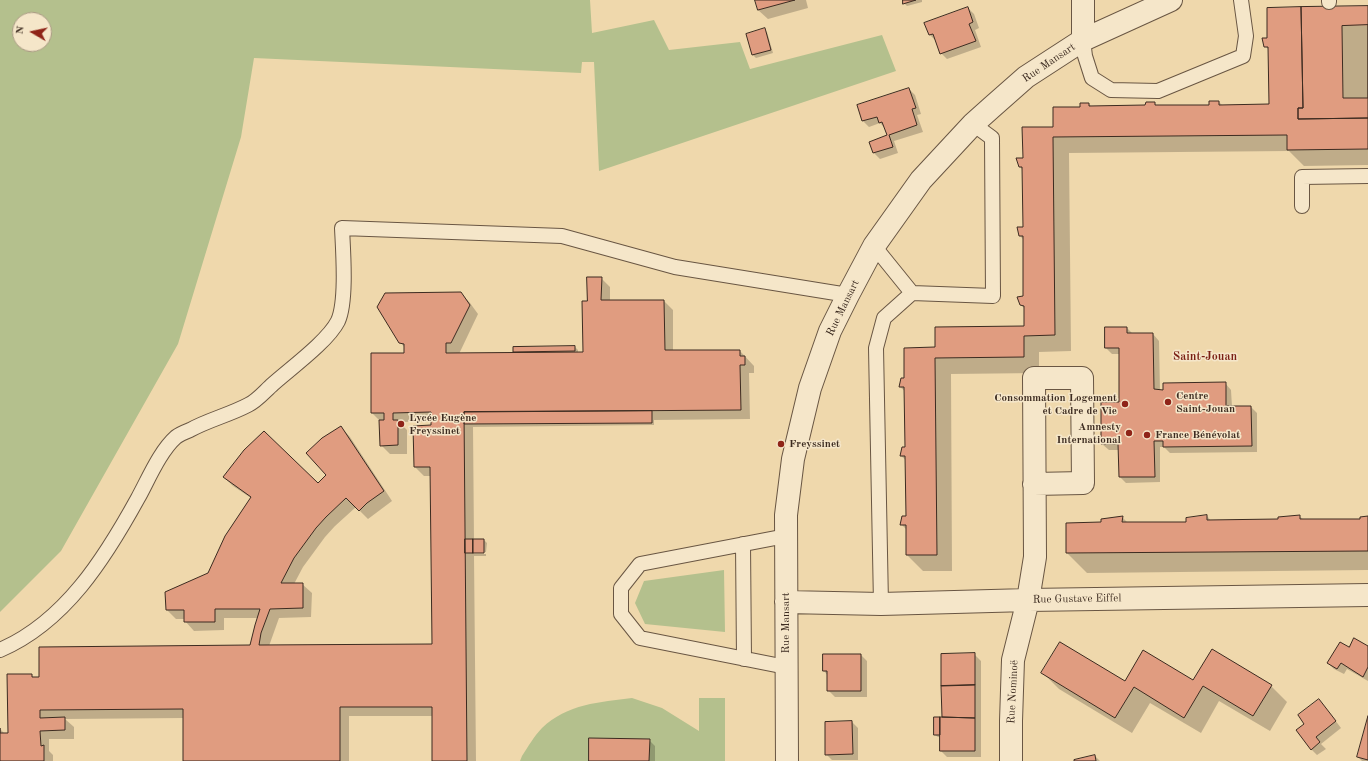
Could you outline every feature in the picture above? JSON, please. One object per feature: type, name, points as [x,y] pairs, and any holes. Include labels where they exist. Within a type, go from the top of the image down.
[{"type":"street","points":[[1083,0],[1083,40]]},
{"type":"street","name":"Rue Mansart","points":[[787,761],[786,515],[792,459],[810,388],[830,331],[848,295],[874,246],[921,180],[973,124],[1026,77],[1083,40],[1171,0]]},
{"type":"street","name":"Rue Nominoë","points":[[1011,761],[1014,660],[1028,600],[1035,557],[1034,484],[1034,378],[1082,378],[1083,483],[1034,484]]},
{"type":"street","name":"Rue Gustave Eiffel","points":[[786,602],[881,604],[1028,600],[1368,595]]},
{"type":"lane","points":[[1083,40],[1085,56],[1092,78],[1110,90],[1158,91],[1243,56],[1246,36],[1241,0]]},
{"type":"lane","points":[[881,604],[876,348],[884,318],[912,293],[993,296],[992,138],[973,124]]},
{"type":"lane","points":[[1302,206],[1302,177],[1368,176]]},
{"type":"lane","points":[[0,650],[14,644],[57,612],[89,576],[118,534],[160,457],[176,437],[201,424],[249,405],[325,339],[338,320],[343,299],[344,254],[342,228],[562,236],[675,267],[848,295]]},
{"type":"lane","points":[[874,246],[912,293]]},
{"type":"lane","points":[[786,536],[640,564],[621,588],[621,614],[640,638],[786,667]]},
{"type":"lane","points":[[743,544],[744,658]]},
{"type":"green space","points":[[0,0],[590,0],[592,33],[654,20],[669,50],[740,42],[750,69],[882,35],[896,71],[599,171],[594,62],[582,62],[581,73],[254,58],[241,137],[178,344],[61,551],[0,612]]},
{"type":"green space","points":[[724,570],[725,632],[645,624],[635,603],[644,581]]},
{"type":"green space","points":[[632,698],[662,708],[699,731],[699,698],[725,698],[725,761],[520,761],[539,731],[562,714],[573,709],[596,703]]},
{"type":"building","points":[[755,0],[795,0],[758,10]]},
{"type":"building","points":[[903,0],[916,0],[903,4]]},
{"type":"building","points":[[1368,6],[1368,118],[1298,119],[1298,108],[1303,108],[1301,7]]},
{"type":"building","points":[[968,7],[973,22],[969,24],[976,41],[940,54],[933,34],[929,35],[924,23]]},
{"type":"building","points":[[1301,7],[1303,108],[1298,108],[1298,119],[1368,118],[1368,149],[1287,150],[1287,135],[1053,137],[1055,335],[1024,336],[1024,357],[935,358],[937,555],[906,555],[906,525],[900,525],[902,516],[906,516],[905,456],[900,456],[902,447],[905,447],[904,387],[899,387],[901,378],[904,378],[904,348],[935,347],[935,327],[1024,326],[1024,306],[1020,305],[1017,297],[1023,296],[1023,236],[1019,236],[1017,227],[1023,227],[1022,167],[1019,167],[1016,158],[1023,158],[1022,127],[1053,127],[1053,107],[1080,107],[1080,103],[1089,103],[1089,106],[1145,105],[1146,102],[1155,102],[1155,105],[1209,105],[1209,101],[1219,101],[1219,105],[1269,104],[1268,47],[1264,47],[1262,38],[1267,38],[1267,8]]},
{"type":"building","points":[[1368,25],[1368,98],[1343,98],[1342,26]]},
{"type":"building","points":[[765,28],[771,50],[752,55],[746,34]]},
{"type":"building","points":[[909,88],[916,108],[912,109],[917,125],[889,135],[893,147],[873,153],[869,142],[887,135],[882,122],[879,123],[877,117],[862,121],[857,105]]},
{"type":"building","points":[[587,277],[602,277],[601,300],[664,300],[665,350],[740,350],[740,356],[745,356],[745,365],[740,365],[741,410],[464,412],[467,761],[432,761],[432,707],[340,707],[340,761],[183,761],[183,709],[40,710],[40,718],[65,717],[65,730],[40,731],[41,746],[44,745],[44,761],[0,761],[0,733],[8,733],[7,674],[32,674],[32,677],[39,677],[39,647],[250,645],[260,609],[215,609],[215,622],[184,622],[184,610],[166,610],[165,592],[208,573],[225,536],[251,497],[223,477],[244,450],[264,431],[318,483],[326,475],[306,453],[322,438],[341,426],[384,491],[367,503],[359,511],[346,498],[316,528],[294,558],[281,583],[303,583],[303,608],[270,609],[261,633],[259,645],[432,644],[430,467],[414,467],[413,426],[431,425],[431,412],[393,413],[393,420],[398,420],[398,445],[380,446],[379,420],[384,420],[384,413],[371,413],[371,353],[404,353],[404,344],[399,343],[377,307],[385,293],[461,292],[470,305],[451,343],[446,343],[446,353],[583,352],[582,301],[587,301]]},
{"type":"building","name":"Centre Saint-Jouan","points":[[1105,327],[1127,327],[1127,333],[1153,333],[1154,389],[1163,390],[1163,383],[1226,382],[1226,406],[1251,406],[1252,446],[1163,447],[1163,441],[1154,441],[1155,477],[1119,477],[1118,444],[1101,444],[1101,402],[1119,402],[1119,348],[1105,348]]},
{"type":"building","points":[[575,346],[575,351],[513,352],[513,347]]},
{"type":"building","points":[[652,411],[652,423],[464,424],[464,412]]},
{"type":"building","points":[[1207,515],[1207,520],[1278,519],[1278,517],[1300,515],[1300,519],[1360,519],[1360,517],[1368,516],[1368,551],[1066,553],[1066,523],[1101,522],[1101,519],[1123,516],[1122,522],[1186,522],[1186,518]]},
{"type":"building","points":[[465,539],[473,539],[473,553],[465,553]]},
{"type":"building","points":[[473,539],[484,539],[484,553],[473,553]]},
{"type":"building","points":[[1354,638],[1368,646],[1368,667],[1363,677],[1341,663],[1337,669],[1327,663],[1340,642],[1349,647]]},
{"type":"building","points":[[1060,642],[1125,681],[1143,650],[1193,680],[1212,649],[1272,685],[1253,716],[1203,686],[1184,718],[1134,687],[1115,718],[1041,673]]},
{"type":"building","points":[[975,653],[975,685],[941,686],[941,654]]},
{"type":"building","points":[[823,654],[861,654],[861,691],[827,691],[827,671],[823,671]]},
{"type":"building","points":[[975,685],[975,718],[942,717],[941,686]]},
{"type":"building","points":[[1319,699],[1336,721],[1316,737],[1320,742],[1311,750],[1296,730],[1304,724],[1298,715]]},
{"type":"building","points":[[1368,716],[1368,760],[1357,757]]},
{"type":"building","points":[[934,717],[940,717],[940,735],[934,735]]},
{"type":"building","points":[[940,717],[975,718],[975,751],[940,751]]},
{"type":"building","points":[[852,721],[853,754],[825,755],[825,722]]},
{"type":"building","points":[[589,738],[650,739],[649,761],[589,761]]},
{"type":"building","points":[[1095,755],[1096,761],[1074,761],[1074,760]]},
{"type":"place","name":"Centre Saint-Jouan","points":[[1168,402]]},
{"type":"place","name":"Consommation Logement et Cadre de Vie","points":[[1125,404]]},
{"type":"place","name":"Lycée Eugène Freyssinet","points":[[401,424]]},
{"type":"place","name":"Amnesty International","points":[[1129,433]]},
{"type":"place","name":"France Bénévolat","points":[[1147,435]]},
{"type":"place","name":"Freyssinet","points":[[781,444]]},
{"type":"district","name":"Saint-Jouan","points":[[1205,357]]}]
